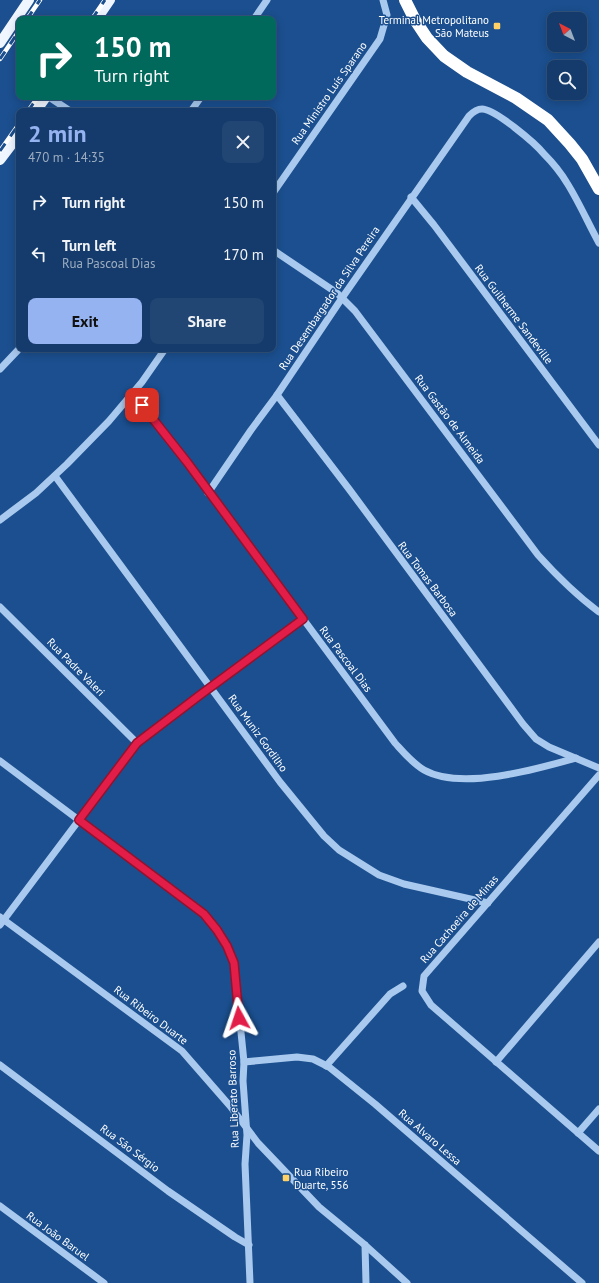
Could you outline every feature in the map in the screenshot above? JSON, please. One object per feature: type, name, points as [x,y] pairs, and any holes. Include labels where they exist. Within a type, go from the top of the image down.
[{"type":"highway","points":[[404,0],[427,38],[444,56],[467,72],[516,98],[548,120],[582,159],[599,189]]},
{"type":"main road","points":[[18,16],[29,0]]},
{"type":"main road","points":[[99,16],[110,0]]},
{"type":"main road","points":[[0,43],[16,19]]},
{"type":"main road","points":[[0,160],[16,139]]},
{"type":"street","points":[[256,16],[267,0]]},
{"type":"street","name":"Rua Ministro Luís Sparano","points":[[276,189],[380,39],[387,15],[383,0]]},
{"type":"street","points":[[54,100],[66,108]]},
{"type":"street","name":"Rua Desembargador da Silva Pereira","points":[[208,493],[277,395],[411,197],[473,112],[482,109],[488,110],[495,114],[522,133],[544,153],[567,182],[599,243]]},
{"type":"street","name":"Rua Guilherme Sandeville","points":[[411,197],[434,225],[599,445]]},
{"type":"street","name":"Rua Gastão de Almeida","points":[[276,252],[337,293],[355,311],[538,555],[580,598],[599,612]]},
{"type":"street","points":[[0,369],[16,352]]},
{"type":"street","points":[[0,520],[36,493],[55,476],[109,421],[142,382],[163,352]]},
{"type":"street","name":"Rua Pascoal Dias","points":[[132,394],[187,462],[208,493],[395,743],[412,762],[425,771],[441,777],[474,779],[535,769],[576,758]]},
{"type":"street","name":"Rua Tomas Barbosa","points":[[277,395],[523,724],[536,739],[549,747],[576,758]]},
{"type":"street","name":"Rua Muniz Gordilho","points":[[55,476],[284,787],[324,836],[339,850],[379,875],[404,884],[488,903]]},
{"type":"street","name":"Rua Padre Valeri","points":[[0,607],[137,743]]},
{"type":"street","points":[[1,921],[137,743],[303,619]]},
{"type":"street","points":[[576,758],[599,768]]},
{"type":"street","name":"Rua Liberato Barroso","points":[[0,761],[204,914],[217,930],[227,946],[234,963],[244,1062],[243,1081],[247,1135],[245,1164],[250,1283]]},
{"type":"street","name":"Rua Cachoeira de Minas","points":[[599,775],[424,976],[422,984],[422,991],[431,1006],[599,1151]]},
{"type":"street","name":"Rua Ribeiro Duarte","points":[[1,921],[182,1051],[230,1106],[258,1143],[319,1207],[365,1245],[407,1283]]},
{"type":"street","points":[[496,1062],[599,942]]},
{"type":"street","points":[[326,1066],[390,994],[403,986]]},
{"type":"street","name":"Rua Alvaro Lessa","points":[[244,1062],[297,1057],[313,1059],[326,1066],[375,1104],[582,1283]]},
{"type":"street","name":"Rua São Sérgio","points":[[0,1065],[168,1190],[235,1238],[249,1245]]},
{"type":"street","points":[[578,1133],[599,1109]]},
{"type":"street","name":"Rua João Baruel","points":[[0,1206],[104,1283]]},
{"type":"street","points":[[365,1245],[366,1283]]},
{"type":"railway","points":[[29,16],[40,0]]},
{"type":"railway","points":[[94,16],[105,0]]},
{"type":"railway","points":[[0,59],[16,35]]},
{"type":"railway","points":[[30,108],[36,100]]},
{"type":"railway","points":[[0,151],[16,128]]},
{"type":"place","name":"Terminal Metropolitano São Mateus","points":[[497,26]]},
{"type":"place","name":"Rua Ribeiro Duarte, 556","points":[[286,1178]]},
{"type":"route","points":[[142,405],[187,462],[208,493],[303,619],[137,743],[79,820],[204,914],[217,930],[227,946],[234,963],[239,1018]]}]
